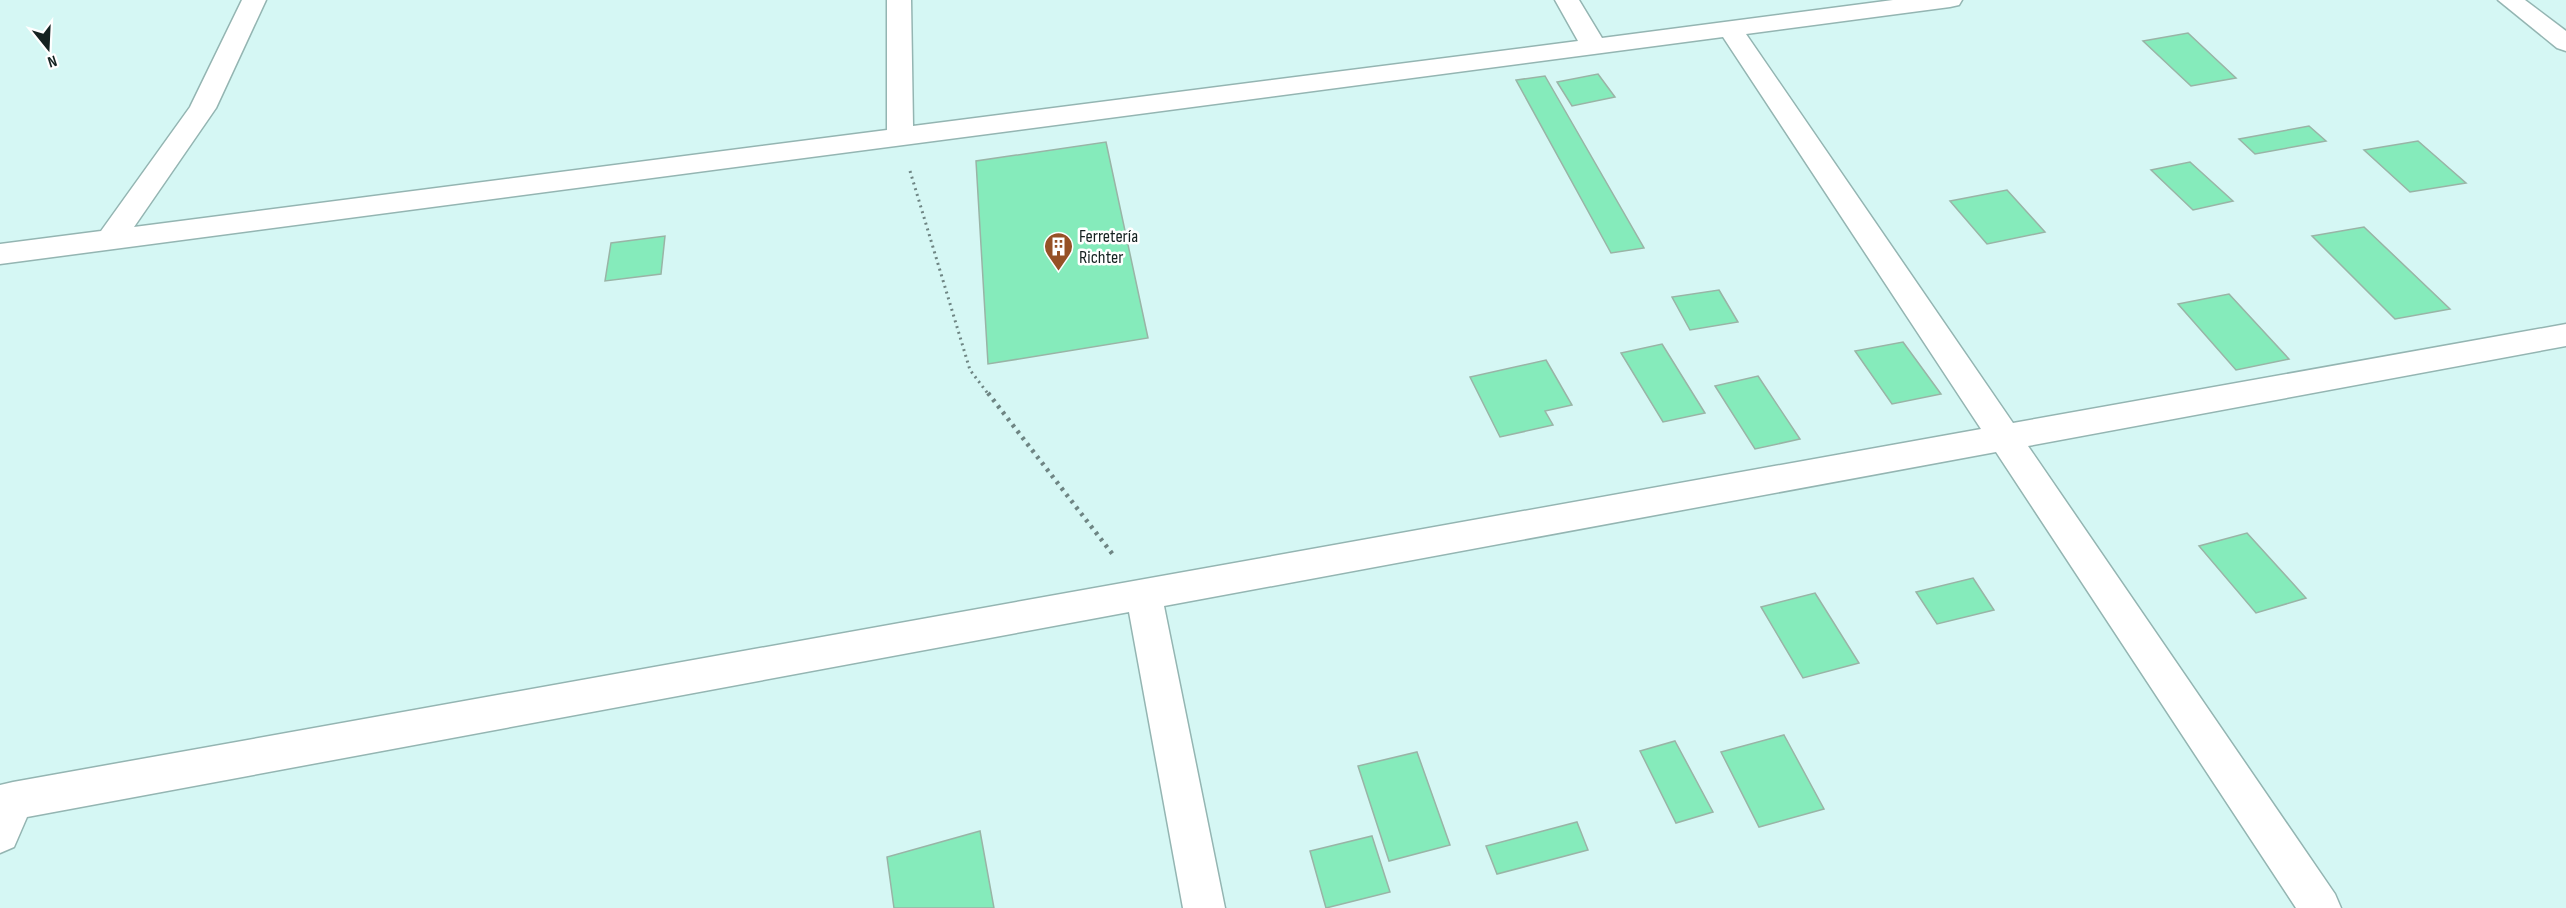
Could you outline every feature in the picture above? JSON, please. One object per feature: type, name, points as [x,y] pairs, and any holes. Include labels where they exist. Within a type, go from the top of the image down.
[{"type":"street","points":[[110,239],[203,108],[254,0]]},
{"type":"street","points":[[899,0],[900,136]]},
{"type":"street","points":[[1567,0],[1594,46]]},
{"type":"street","points":[[0,254],[1950,0]]},
{"type":"street","points":[[2510,0],[2566,43]]},
{"type":"street","points":[[1730,29],[2320,908]]},
{"type":"street","points":[[4,812],[1144,594],[2566,335]]},
{"type":"street","points":[[1144,594],[1204,908]]},
{"type":"path","points":[[900,136],[970,370],[1144,594]]},
{"type":"building","points":[[2188,33],[2236,78],[2191,86],[2143,41]]},
{"type":"building","points":[[1598,74],[1615,97],[1572,106],[1557,82]]},
{"type":"building","points":[[1545,76],[1644,248],[1611,253],[1516,80]]},
{"type":"building","points":[[2309,126],[2326,141],[2255,154],[2239,139]]},
{"type":"building","points":[[2418,141],[2466,183],[2410,192],[2364,150]]},
{"type":"building","name":"Ferretería Richter","points":[[1106,142],[1148,338],[988,364],[976,161]]},
{"type":"building","points":[[2190,162],[2233,201],[2193,210],[2151,170]]},
{"type":"building","points":[[2007,190],[2045,232],[1987,244],[1950,201]]},
{"type":"building","points":[[2364,227],[2450,309],[2395,319],[2312,236]]},
{"type":"building","points":[[665,236],[661,274],[605,281],[611,243]]},
{"type":"building","points":[[1719,290],[1738,322],[1690,330],[1672,297]]},
{"type":"building","points":[[2229,294],[2289,359],[2236,370],[2178,304]]},
{"type":"building","points":[[1903,342],[1941,394],[1892,404],[1855,351]]},
{"type":"building","points":[[1662,344],[1705,413],[1663,422],[1621,353]]},
{"type":"building","points":[[1546,360],[1572,405],[1545,411],[1553,425],[1500,437],[1470,377]]},
{"type":"building","points":[[1758,376],[1800,439],[1755,449],[1715,386]]},
{"type":"building","points":[[2247,533],[2306,598],[2256,613],[2199,546]]},
{"type":"building","points":[[1973,578],[1994,610],[1937,624],[1916,592]]},
{"type":"building","points":[[1815,593],[1859,663],[1803,678],[1761,607]]},
{"type":"building","points":[[1784,735],[1824,809],[1759,827],[1721,752]]},
{"type":"building","points":[[1675,741],[1713,812],[1676,823],[1640,751]]},
{"type":"building","points":[[1417,752],[1450,845],[1389,861],[1358,766]]},
{"type":"building","points":[[1577,822],[1588,850],[1497,874],[1486,846]]},
{"type":"building","points":[[980,831],[994,908],[894,908],[887,857]]},
{"type":"building","points":[[1372,836],[1390,892],[1326,908],[1310,851]]},
{"type":"place","name":"Ferretería Richter","points":[[1058,272]]}]
